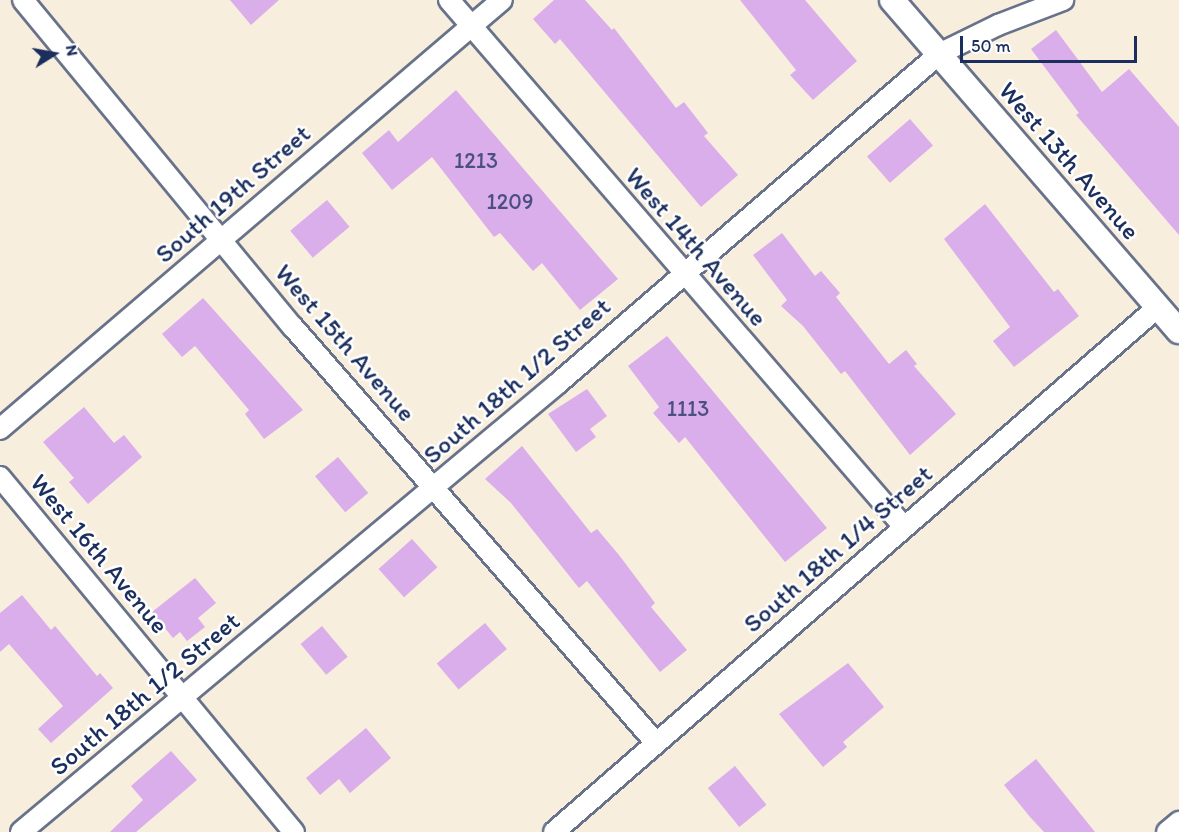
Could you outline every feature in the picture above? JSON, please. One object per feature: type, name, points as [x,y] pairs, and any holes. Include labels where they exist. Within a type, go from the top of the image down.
[{"type":"street","name":"West 15th Avenue","points":[[23,0],[221,240],[656,743]]},
{"type":"street","name":"West 14th Avenue","points":[[449,0],[904,528]]},
{"type":"street","name":"South 19th Street","points":[[0,429],[502,0]]},
{"type":"street","name":"West 13th Avenue","points":[[892,0],[1179,331]]},
{"type":"street","name":"South 18th 1/2 Street","points":[[21,832],[434,487],[939,54],[998,25],[1063,0]]},
{"type":"street","name":"South 18th 1/4 Street","points":[[554,832],[1158,307]]},
{"type":"street","name":"West 16th Avenue","points":[[0,477],[294,832]]},
{"type":"street","points":[[1167,832],[1179,822]]},
{"type":"building","points":[[230,0],[279,0],[251,25]]},
{"type":"building","points":[[554,0],[585,0],[612,30],[614,28],[676,108],[684,102],[708,133],[704,136],[738,175],[701,207],[560,39],[555,44],[533,19]]},
{"type":"building","points":[[740,0],[805,0],[857,61],[813,100],[790,75],[796,70]]},
{"type":"building","points":[[1056,30],[1102,92],[1129,69],[1179,127],[1179,235],[1076,115],[1079,113],[1031,49]]},
{"type":"building","points":[[456,90],[618,279],[580,310],[542,263],[533,271],[500,233],[494,237],[432,157],[392,190],[362,153],[389,130],[398,142]]},
{"type":"building","points":[[910,119],[933,145],[890,183],[867,156]]},
{"type":"building","points":[[327,200],[349,227],[313,258],[290,231]]},
{"type":"building","points":[[985,204],[1054,292],[1058,289],[1079,316],[1014,367],[993,341],[1010,327],[944,239]]},
{"type":"building","points":[[782,233],[815,276],[821,271],[840,293],[836,297],[889,364],[906,350],[917,364],[914,366],[956,414],[910,455],[845,371],[841,374],[803,326],[781,306],[787,300],[753,255]]},
{"type":"building","points":[[203,298],[303,410],[264,439],[245,414],[249,410],[195,346],[182,357],[162,334]]},
{"type":"building","points":[[667,336],[827,528],[785,562],[685,437],[679,443],[653,413],[659,407],[628,366]]},
{"type":"building","points":[[587,389],[607,416],[590,429],[596,437],[576,452],[548,414]]},
{"type":"building","points":[[84,407],[114,443],[124,435],[142,457],[88,504],[69,482],[74,478],[43,442]]},
{"type":"building","points":[[522,446],[591,533],[597,529],[619,555],[655,603],[651,607],[687,650],[660,672],[587,581],[579,588],[511,503],[485,479]]},
{"type":"building","points":[[338,457],[368,493],[345,512],[315,476]]},
{"type":"building","points":[[412,539],[437,567],[404,597],[379,569]]},
{"type":"building","points":[[195,578],[216,603],[198,618],[205,627],[187,641],[180,632],[173,638],[152,612]]},
{"type":"building","points":[[22,595],[51,630],[55,626],[97,676],[100,673],[113,688],[51,743],[38,729],[63,706],[9,644],[0,652],[0,613]]},
{"type":"building","points":[[485,623],[507,649],[459,690],[437,663]]},
{"type":"building","points":[[322,626],[348,657],[326,675],[301,644]]},
{"type":"building","points":[[848,663],[884,707],[843,742],[847,747],[823,767],[779,714]]},
{"type":"building","points":[[366,728],[391,758],[350,793],[339,779],[320,795],[306,778]]},
{"type":"building","points":[[171,751],[197,780],[136,832],[110,832],[143,800],[131,786]]},
{"type":"building","points":[[1036,759],[1095,832],[1044,832],[1004,785]]},
{"type":"building","points":[[735,766],[766,805],[739,827],[708,788]]}]
